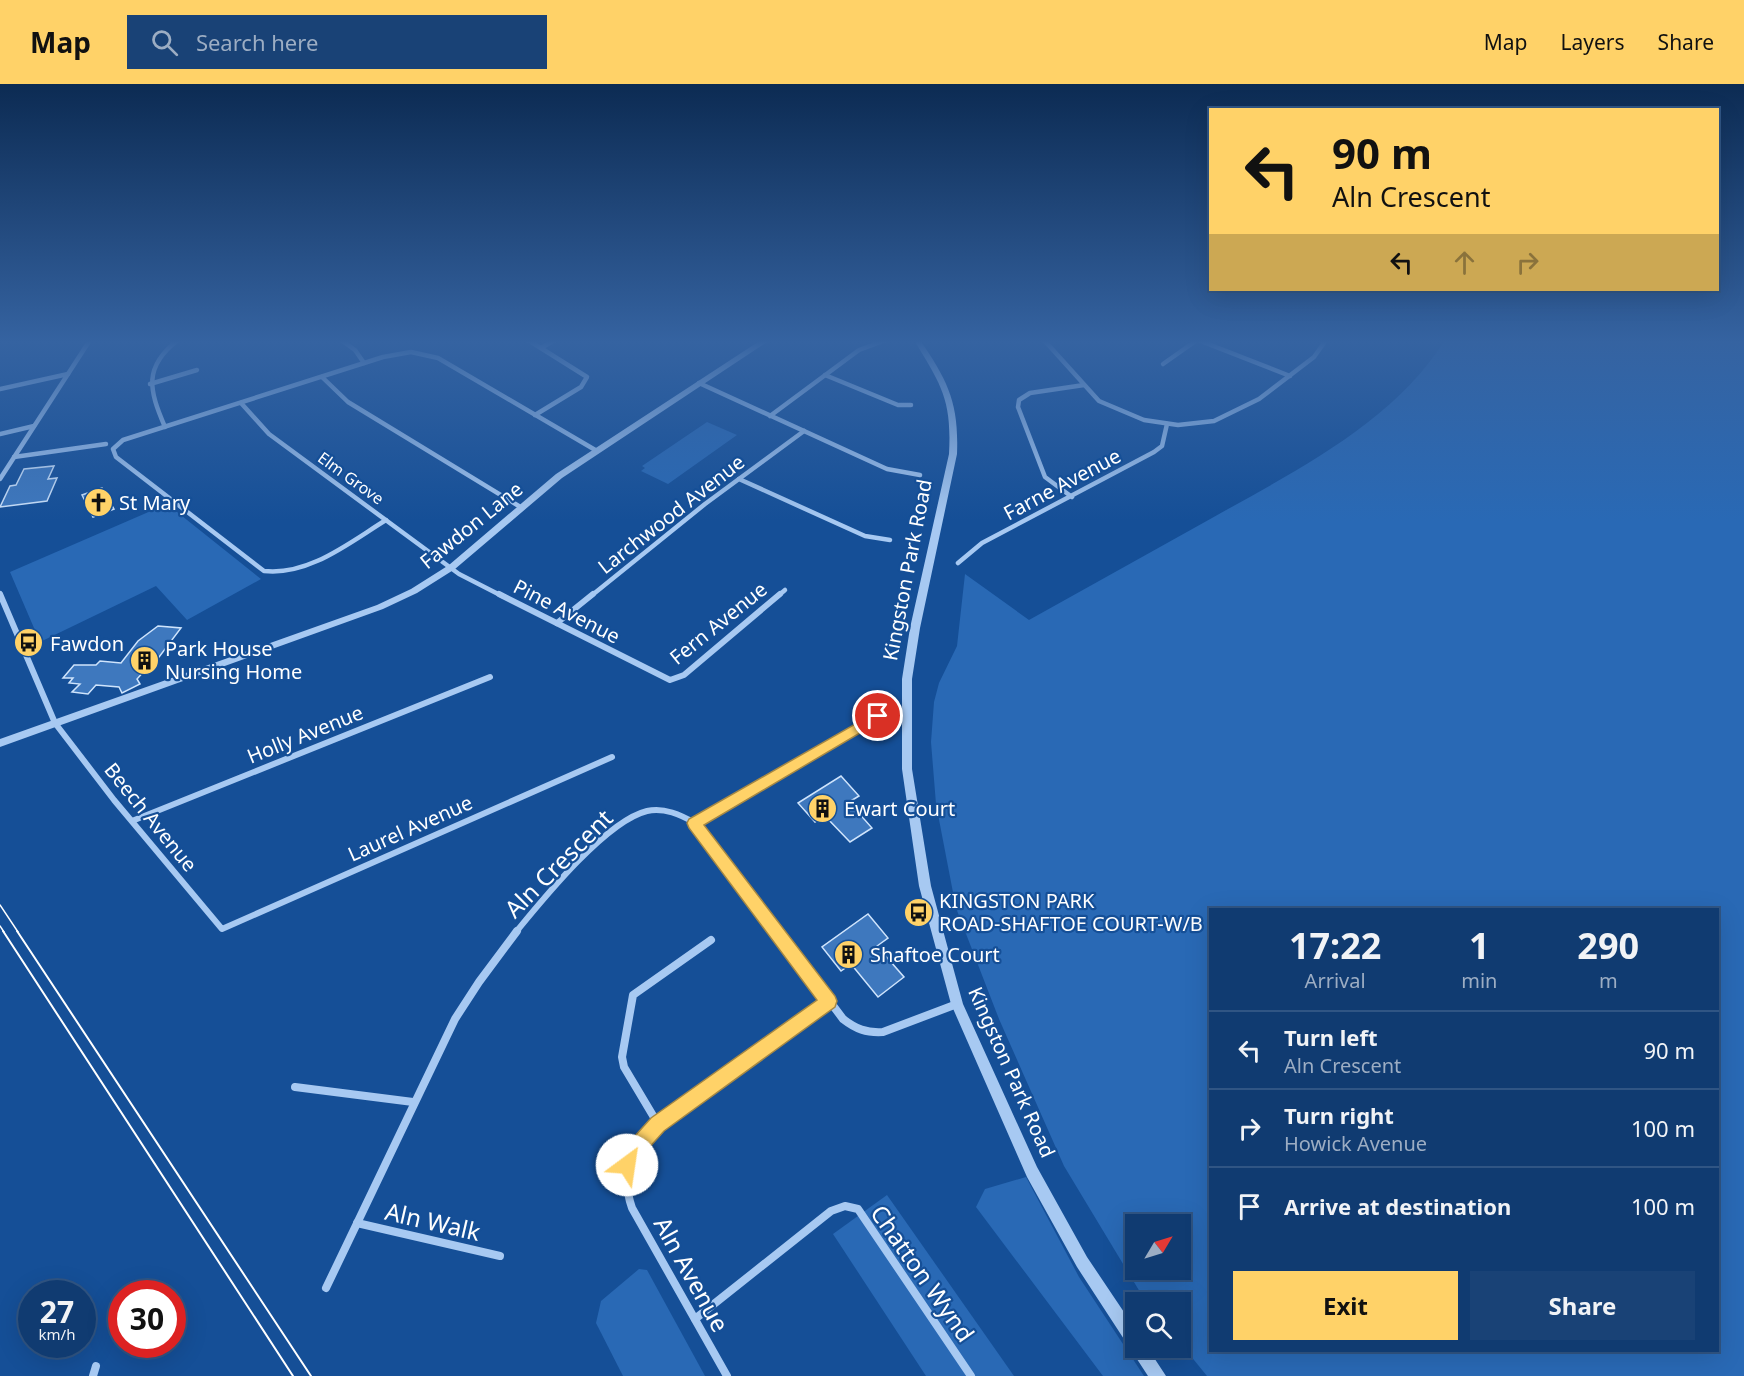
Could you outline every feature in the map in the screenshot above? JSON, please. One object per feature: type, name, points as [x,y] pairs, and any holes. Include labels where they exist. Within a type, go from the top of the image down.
[{"type":"street","points":[[0,479],[51,400]]},
{"type":"street","points":[[153,400],[165,427]]},
{"type":"street","points":[[249,400],[115,444],[113,449],[116,457],[264,571],[270,573],[301,568],[386,520]]},
{"type":"street","points":[[346,400],[522,508]]},
{"type":"street","points":[[510,400],[597,451]]},
{"type":"street","points":[[535,415],[559,400]]},
{"type":"street","name":"Fawdon Lane","points":[[0,743],[380,607],[414,591],[452,567],[559,476],[674,400]]},
{"type":"street","points":[[735,400],[887,469],[920,475]]},
{"type":"street","points":[[770,416],[791,400]]},
{"type":"street","points":[[887,400],[898,405],[911,405]]},
{"type":"street","name":"Kingston Park Road","points":[[950,400],[955,429],[953,454],[910,656],[906,713],[907,769],[925,886],[957,1004],[1032,1172],[1082,1262],[1125,1329]]},
{"type":"street","points":[[1019,400],[1018,407],[1045,477],[1072,497]]},
{"type":"street","points":[[1099,400],[1112,408],[1144,420],[1167,424],[1214,421],[1256,400]]},
{"type":"street","name":"Elm Grove","points":[[241,403],[269,434],[452,567]]},
{"type":"street","name":"Farne Avenue","points":[[958,563],[982,543],[1072,497],[1162,446],[1167,424]]},
{"type":"street","points":[[0,434],[34,426]]},
{"type":"street","name":"Larchwood Avenue","points":[[557,623],[739,479],[804,431]]},
{"type":"street","points":[[14,457],[105,444]]},
{"type":"street","points":[[739,479],[865,536],[890,540]]},
{"type":"street","name":"Pine Avenue","points":[[452,567],[459,574],[670,680]]},
{"type":"street","name":"Fern Avenue","points":[[670,680],[684,675],[785,590]]},
{"type":"street","name":"Beech Avenue","points":[[0,593],[22,650],[56,723],[132,821],[222,929]]},
{"type":"street","name":"Holly Avenue","points":[[132,821],[490,677]]},
{"type":"street","points":[[695,823],[878,716]]},
{"type":"street","name":"Laurel Avenue","points":[[222,929],[612,757]]},
{"type":"street","name":"Aln Crescent","points":[[326,1288],[413,1102],[464,1002],[515,934],[552,890],[603,839],[631,817],[654,810],[669,811],[682,815],[695,823],[829,1001],[849,1023],[870,1033],[883,1032],[957,1004]]},
{"type":"street","points":[[658,1124],[624,1067],[622,1057],[633,995],[711,940]]},
{"type":"street","name":"Aln Avenue","points":[[727,1376],[627,1193],[627,1165],[632,1152],[658,1124],[829,1001]]},
{"type":"street","points":[[295,1087],[413,1102]]},
{"type":"street","name":"Chatton Wynd","points":[[695,1319],[837,1206],[848,1204],[858,1209],[971,1376]]},
{"type":"street","name":"Aln Walk","points":[[357,1223],[500,1256]]},
{"type":"street","name":"Kingston Park Road","points":[[1145,1358],[1158,1376]]},
{"type":"shaded area","points":[[1393,400],[1744,400],[1744,1376],[1207,1376],[1191,1356],[1191,1292],[1140,1292],[1133,1280],[1191,1280],[1191,1214],[1125,1214],[1125,1267],[1064,1166],[999,1019],[956,908],[936,804],[931,742],[934,702],[939,683],[957,646],[965,574],[1029,620],[1244,500],[1340,442]]},
{"type":"shaded area","points":[[707,422],[737,435],[668,484],[641,471],[645,468],[642,466]]},
{"type":"shaded area","points":[[167,504],[261,579],[187,620],[156,586],[40,642],[10,572]]},
{"type":"shaded area","points":[[1026,1177],[1079,1277],[1125,1347],[1125,1358],[1132,1358],[1144,1376],[1103,1376],[976,1207],[985,1189]]},
{"type":"shaded area","points":[[887,1195],[1014,1376],[926,1376],[833,1234]]},
{"type":"shaded area","points":[[639,1269],[647,1270],[705,1376],[623,1376],[596,1323],[601,1301]]},
{"type":"building","points":[[54,466],[48,479],[57,478],[47,501],[0,507],[10,486],[16,485],[24,469]]},
{"type":"building","name":"St Mary","points":[[102,488],[114,509],[93,517],[82,495]]},
{"type":"building","name":"Park House Nursing Home","points":[[158,626],[181,628],[150,669],[146,669],[137,679],[140,684],[122,693],[119,687],[96,685],[88,694],[72,692],[80,684],[69,683],[73,678],[63,678],[74,665],[96,665],[100,661],[121,663],[138,641]]},
{"type":"building","name":"Ewart Court","points":[[841,776],[859,796],[849,802],[872,828],[850,842],[825,816],[815,822],[798,803]]},
{"type":"building","name":"Shaftoe Court","points":[[868,914],[888,938],[877,946],[904,977],[878,997],[851,964],[841,971],[822,947]]},
{"type":"tram line","points":[[0,905],[18,932]]},
{"type":"tram line","points":[[0,926],[4,932]]},
{"type":"tram line","points":[[3,931],[293,1376]]},
{"type":"tram line","points":[[17,931],[311,1376]]},
{"type":"place","name":"St Mary","points":[[98,502]]},
{"type":"place","name":"Fawdon","points":[[29,643]]},
{"type":"place","name":"Park House Nursing Home","points":[[144,660]]},
{"type":"place","name":"Ewart Court","points":[[823,808]]},
{"type":"place","name":"KINGSTON PARK ROAD-SHAFTOE COURT-W/B","points":[[918,912]]},
{"type":"place","name":"Shaftoe Court","points":[[849,954]]},
{"type":"route","points":[[627,1165],[632,1152],[658,1124],[829,1001],[695,823],[878,716]]}]
